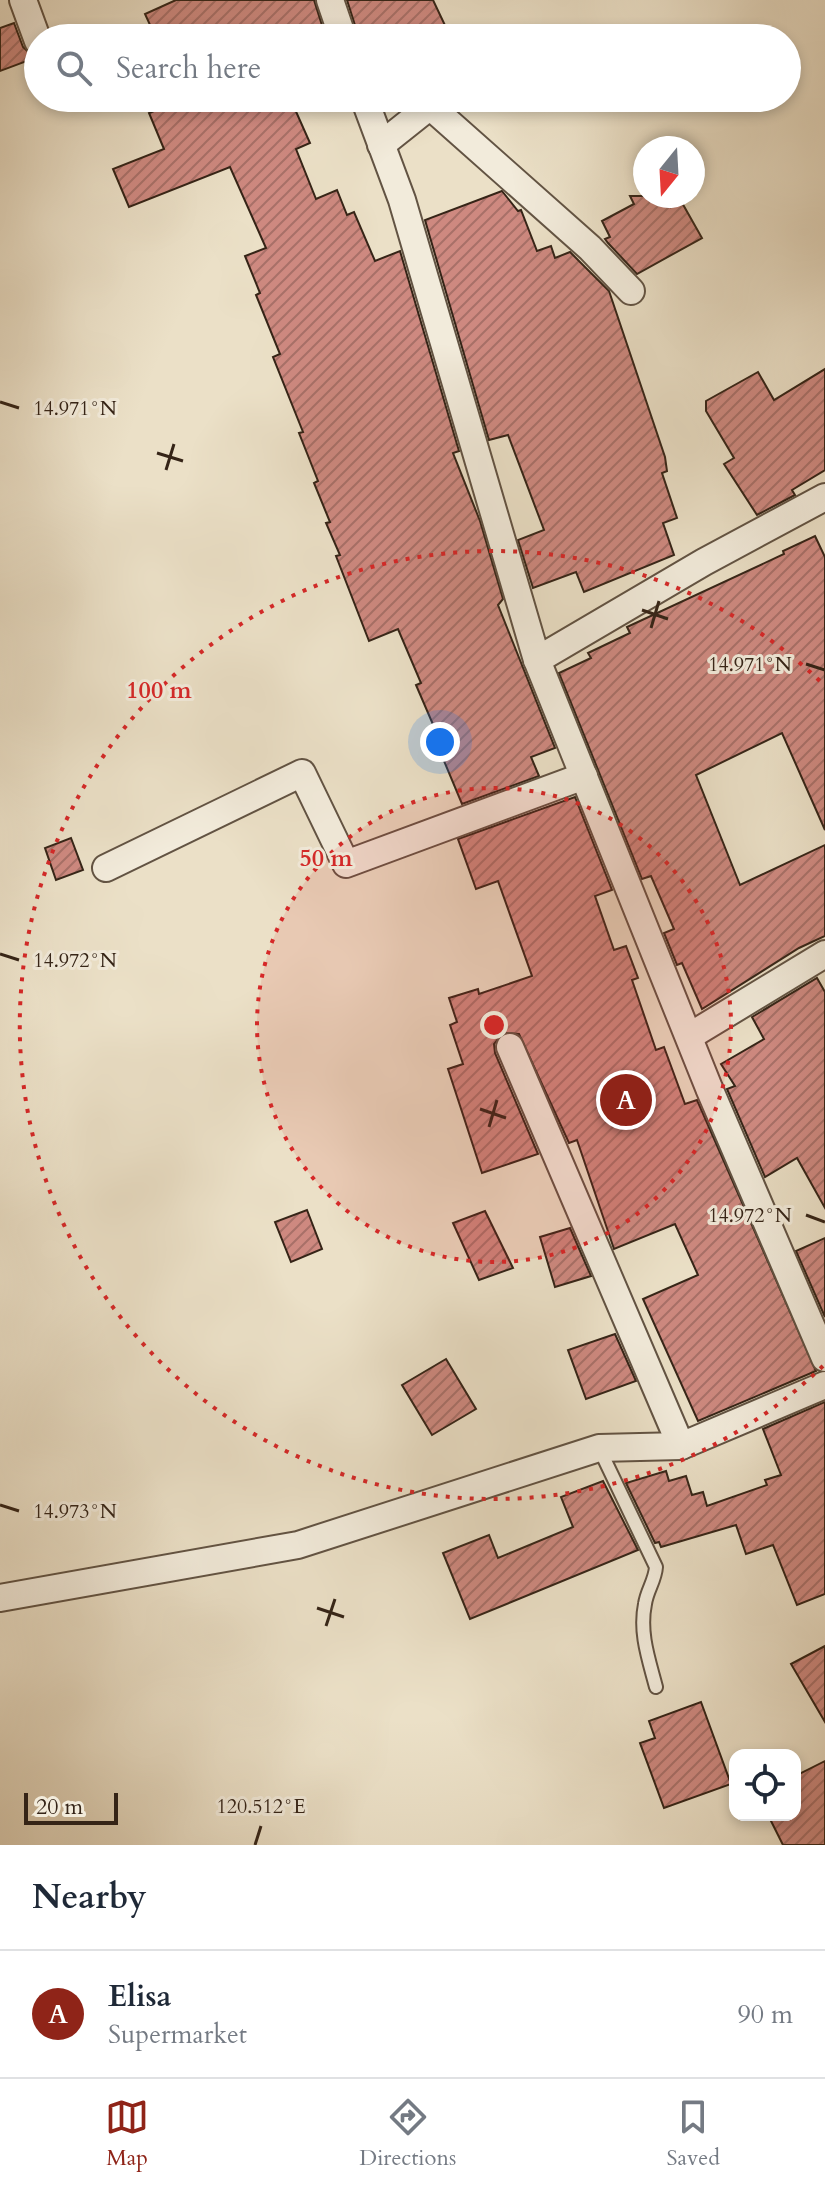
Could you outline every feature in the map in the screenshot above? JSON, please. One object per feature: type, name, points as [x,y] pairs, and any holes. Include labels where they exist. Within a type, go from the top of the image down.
[{"type":"street","points":[[23,0],[32,24]]},
{"type":"street","points":[[330,0],[338,24]]},
{"type":"street","points":[[369,112],[402,200],[537,660],[825,1358]]},
{"type":"street","points":[[381,145],[422,112]]},
{"type":"street","points":[[437,112],[590,248],[631,291]]},
{"type":"street","points":[[537,660],[704,562],[825,497]]},
{"type":"street","points":[[106,868],[302,773],[346,864],[584,776]]},
{"type":"street","points":[[690,1036],[825,954]]},
{"type":"street","points":[[510,1047],[681,1446]]},
{"type":"street","points":[[0,1598],[298,1545],[599,1448],[681,1446],[825,1385]]},
{"type":"lane","points":[[599,1448],[656,1567],[655,1579],[645,1602],[642,1634],[656,1687]]},
{"type":"building","points":[[176,0],[314,0],[322,24],[150,24],[145,14]]},
{"type":"building","points":[[347,0],[433,0],[444,24],[355,24]]},
{"type":"building","points":[[14,23],[24,48],[24,62],[0,71],[0,28]]},
{"type":"building","points":[[296,112],[310,143],[296,149],[316,199],[337,190],[347,215],[354,212],[375,261],[400,251],[459,451],[453,453],[480,521],[503,599],[498,605],[555,748],[531,757],[539,776],[462,804],[434,737],[438,736],[416,685],[421,683],[398,629],[369,641],[336,556],[340,555],[314,483],[318,481],[299,433],[303,432],[273,357],[280,354],[256,295],[260,293],[245,256],[266,248],[230,167],[129,207],[113,169],[164,149],[149,113]]},
{"type":"building","points":[[502,191],[518,211],[521,210],[537,251],[551,246],[555,258],[570,252],[609,291],[665,457],[667,471],[662,473],[677,518],[663,523],[674,555],[584,592],[576,572],[533,588],[518,540],[544,530],[508,435],[489,440],[425,220]]},
{"type":"building","points":[[633,205],[633,208],[685,208],[702,238],[637,274],[605,239],[610,237],[602,221]]},
{"type":"building","points":[[825,369],[825,470],[792,490],[795,495],[757,515],[724,464],[734,458],[706,411],[706,401],[758,372],[774,400]]},
{"type":"building","points":[[815,536],[825,557],[825,830],[782,733],[696,775],[740,885],[825,845],[825,936],[799,948],[702,1009],[682,963],[677,965],[664,933],[674,929],[651,876],[642,879],[559,673],[591,658],[588,653],[630,633],[627,627],[784,554],[783,551]]},
{"type":"building","points":[[575,797],[612,890],[595,896],[614,950],[626,946],[638,978],[632,980],[656,1050],[664,1047],[685,1104],[697,1100],[816,1371],[698,1421],[643,1299],[698,1275],[675,1224],[614,1249],[577,1140],[569,1143],[519,1034],[503,1033],[494,1044],[495,1053],[538,1154],[482,1173],[448,1069],[463,1064],[450,1025],[457,1022],[449,998],[478,989],[479,994],[532,976],[498,881],[476,889],[458,839]]},
{"type":"building","points":[[71,838],[83,870],[56,880],[45,848]]},
{"type":"building","points":[[817,978],[825,992],[825,1208],[797,1158],[765,1177],[727,1089],[735,1086],[721,1064],[764,1039],[752,1017]]},
{"type":"building","points":[[307,1210],[322,1249],[291,1262],[275,1222]]},
{"type":"building","points":[[485,1211],[513,1268],[479,1280],[453,1223]]},
{"type":"building","points":[[570,1228],[591,1276],[555,1287],[540,1237]]},
{"type":"building","points":[[825,1238],[825,1317],[796,1251]]},
{"type":"building","points":[[615,1334],[636,1381],[586,1399],[568,1350]]},
{"type":"building","points":[[446,1359],[476,1409],[432,1435],[402,1385]]},
{"type":"building","points":[[825,1402],[825,1594],[797,1605],[773,1545],[746,1554],[736,1525],[661,1547],[659,1542],[655,1543],[626,1483],[666,1471],[669,1481],[686,1476],[692,1495],[703,1492],[707,1506],[767,1485],[765,1480],[781,1475],[763,1429]]},
{"type":"building","points":[[603,1481],[638,1550],[470,1619],[443,1553],[489,1535],[498,1558],[573,1527],[561,1497]]},
{"type":"building","points":[[825,1646],[825,1722],[791,1664]]},
{"type":"building","points":[[701,1702],[729,1785],[664,1808],[640,1743],[655,1738],[649,1721]]},
{"type":"building","points":[[825,1761],[825,1845],[783,1845],[771,1821],[801,1821],[801,1773]]},
{"type":"place","name":"Elisa","points":[[626,1100]]}]
